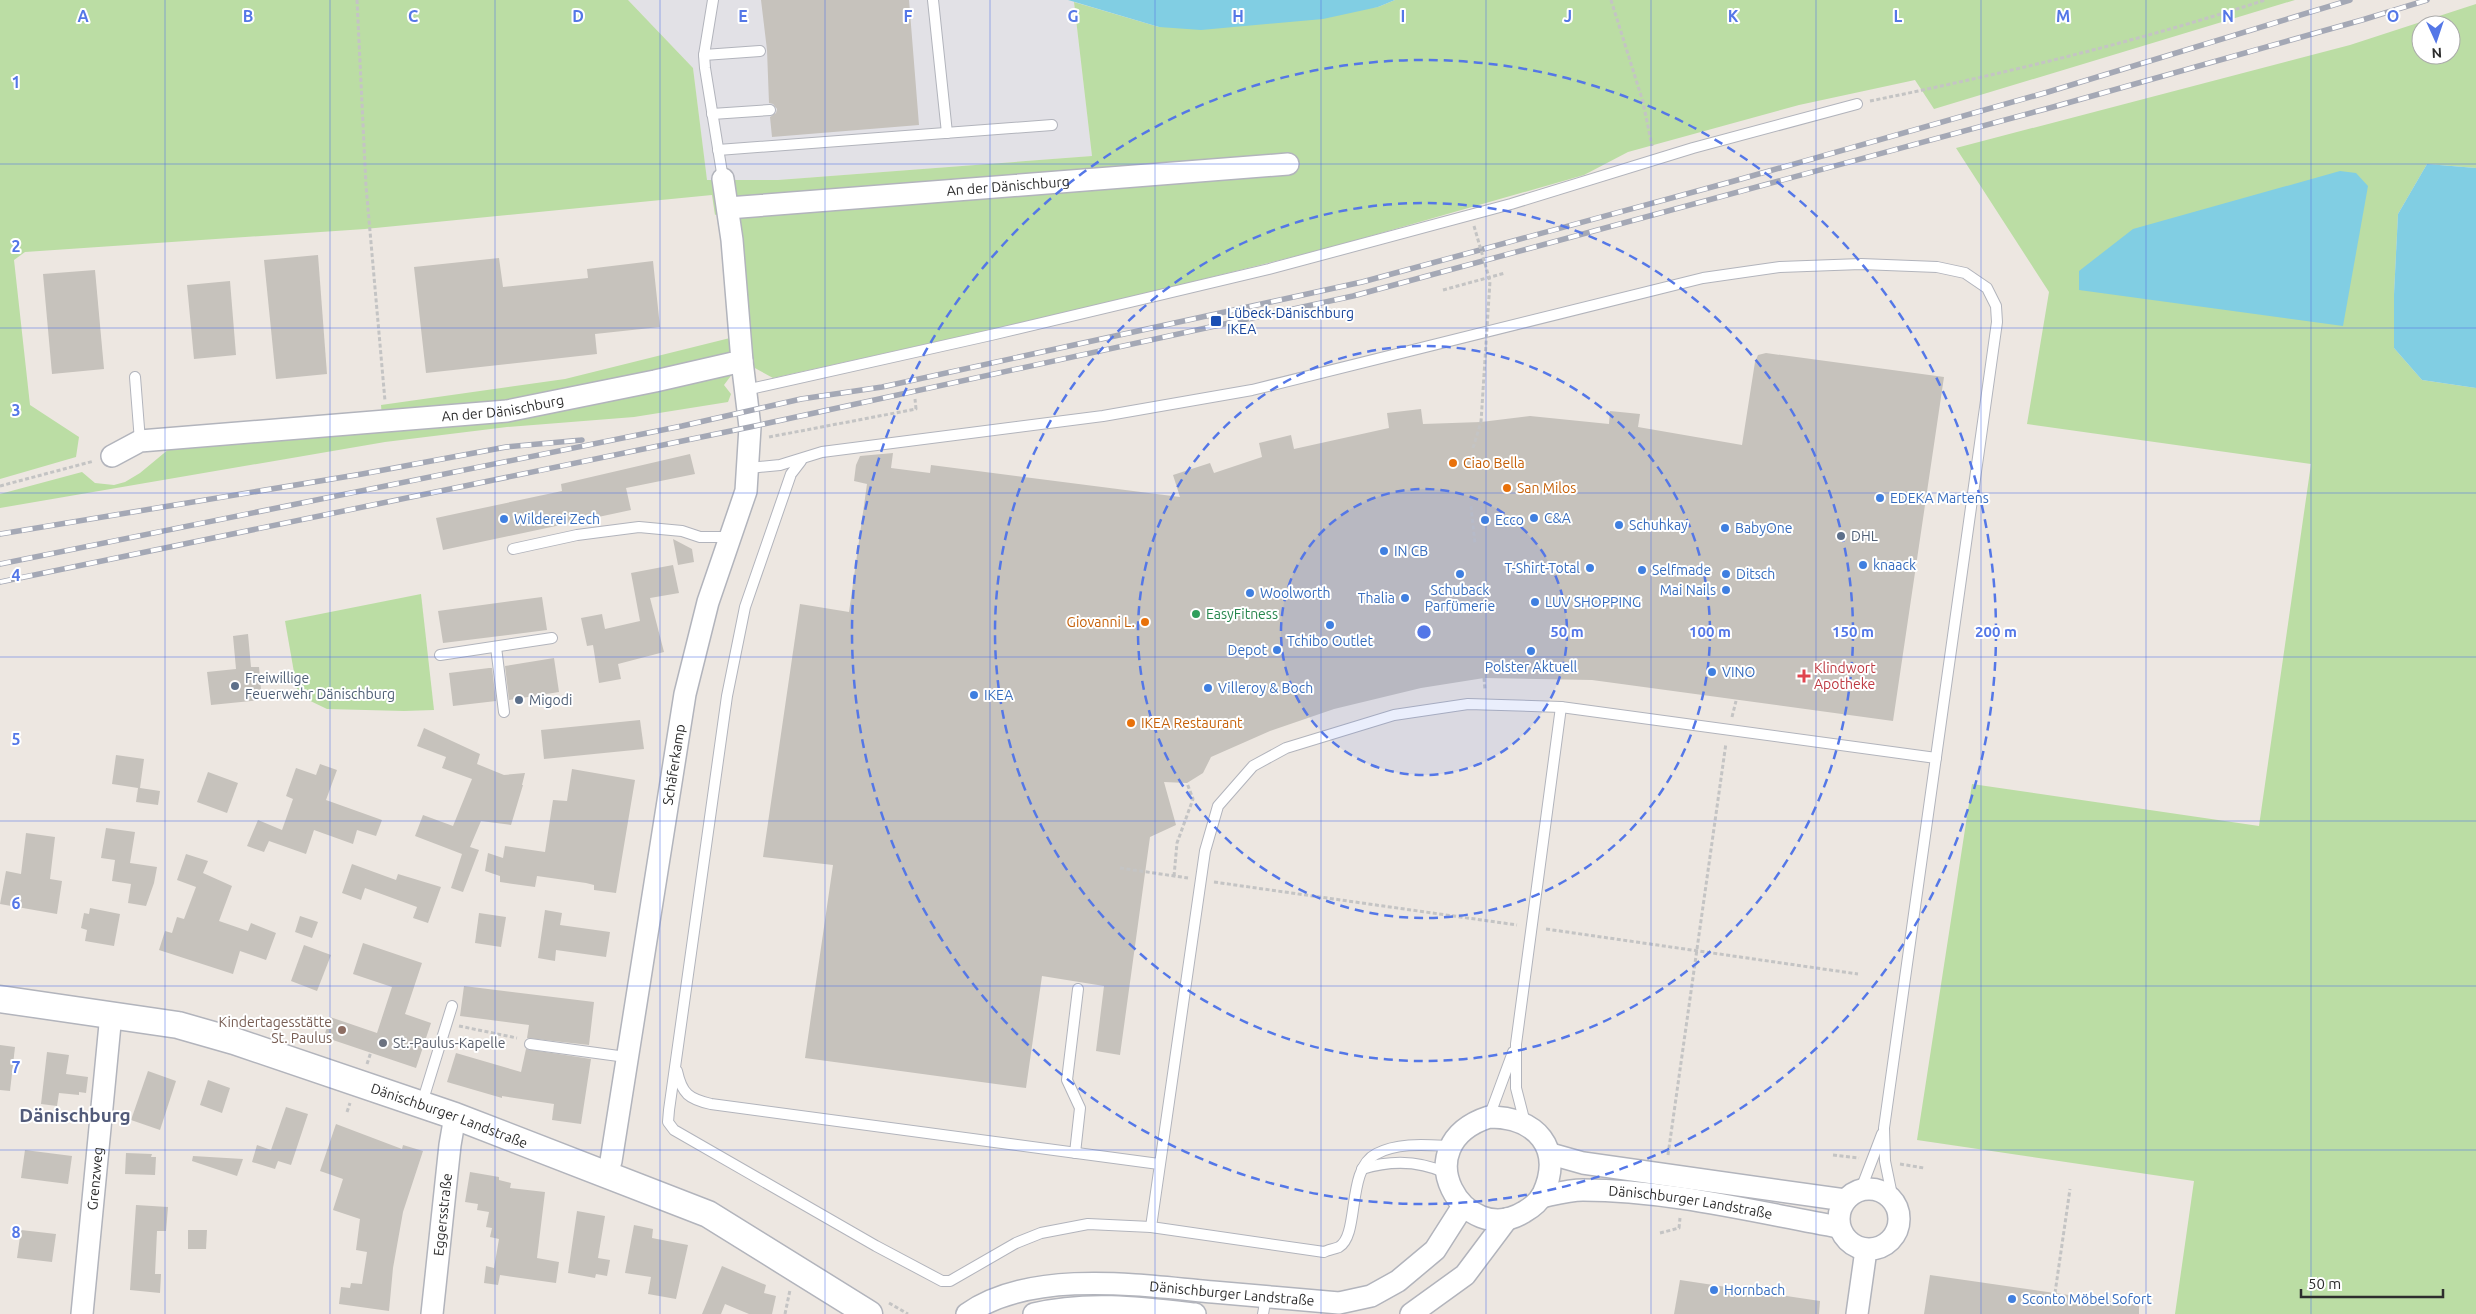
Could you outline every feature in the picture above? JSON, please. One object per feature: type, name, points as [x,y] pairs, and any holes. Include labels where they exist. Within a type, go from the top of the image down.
[{"type":"street","name":"An der Dänischburg","points":[[728,208],[1288,164]]},
{"type":"street","points":[[723,179],[728,208],[742,361]]},
{"type":"street","name":"An der Dänischburg","points":[[112,456],[140,441],[507,411],[742,361]]},
{"type":"street","name":"Schäferkamp","points":[[607,1173],[611,1161],[685,694],[695,646],[746,491],[750,440],[749,412],[742,361]]},
{"type":"street","name":"Dänischburger Landstraße","points":[[0,1000],[111,1014],[178,1025],[234,1041],[422,1104],[607,1173],[708,1214],[869,1314]]},
{"type":"street","name":"Grenzweg","points":[[82,1314],[111,1014]]},
{"type":"street","name":"Eggersstraße","points":[[432,1314],[450,1145],[455,1116]]},
{"type":"street","points":[[1489,1117],[1508,1117],[1525,1123],[1537,1133],[1551,1154],[1549,1179],[1541,1197],[1532,1207],[1518,1216],[1507,1219],[1484,1218],[1463,1206],[1454,1195],[1446,1173],[1447,1158],[1451,1146],[1460,1132],[1475,1121],[1489,1117]]},
{"type":"street","name":"Dänischburger Landstraße","points":[[1551,1154],[1583,1163],[1665,1173],[1738,1199],[1839,1227]]},
{"type":"street","points":[[1877,1189],[1893,1200],[1898,1208],[1899,1222],[1896,1233],[1889,1242],[1879,1248],[1866,1250],[1855,1246],[1845,1238],[1839,1227],[1838,1214],[1853,1194],[1877,1189]]},
{"type":"street","name":"Dänischburger Landstraße","points":[[1541,1197],[1581,1190],[1621,1192],[1683,1200],[1853,1194]]},
{"type":"street","name":"Dänischburger Landstraße","points":[[967,1314],[1007,1294],[1056,1286],[1126,1284],[1265,1305],[1339,1303],[1371,1296],[1398,1281],[1435,1250],[1463,1206]]},
{"type":"street","points":[[1411,1314],[1465,1275],[1507,1219]]},
{"type":"street","points":[[1857,1314],[1866,1250]]},
{"type":"street","name":"Dänischburger Landstraße","points":[[1034,1314],[1050,1310],[1126,1306],[1195,1314]]},
{"type":"lane","points":[[713,0],[704,55],[723,179]]},
{"type":"lane","points":[[933,0],[947,133]]},
{"type":"lane","points":[[704,55],[760,51]]},
{"type":"lane","points":[[746,390],[991,335],[1269,269],[1511,204],[1656,159],[1857,104]]},
{"type":"lane","points":[[712,114],[770,110]]},
{"type":"lane","points":[[718,150],[1052,125]]},
{"type":"lane","points":[[749,468],[780,466],[822,452],[1103,416],[1252,390],[1703,278],[1780,267],[1861,264],[1937,267],[1965,273],[1987,288],[1996,306],[1997,322],[1884,1128],[1885,1162],[1893,1200]]},
{"type":"lane","points":[[135,377],[140,441]]},
{"type":"lane","points":[[802,460],[794,467],[791,474],[745,607],[727,696],[668,1122],[674,1130],[876,1246],[942,1281],[950,1281],[1016,1243],[1041,1233],[1088,1224],[1151,1227],[1324,1252],[1340,1246],[1349,1233],[1362,1169],[1374,1154],[1390,1148],[1420,1144],[1451,1146]]},
{"type":"lane","points":[[513,549],[577,535],[639,527],[682,532],[700,537],[730,537]]},
{"type":"lane","points":[[440,656],[552,638]]},
{"type":"lane","points":[[496,647],[504,712]]},
{"type":"lane","points":[[1151,1227],[1205,851],[1218,806],[1253,766],[1286,748],[1394,715],[1468,704],[1561,707],[1728,728],[1936,758]]},
{"type":"lane","points":[[1525,1123],[1516,1088],[1516,1044],[1561,707]]},
{"type":"lane","points":[[1075,1153],[1080,1108],[1067,1080],[1078,989]]},
{"type":"lane","points":[[422,1104],[452,1006]]},
{"type":"lane","points":[[527,1042],[626,1057]]},
{"type":"lane","points":[[1489,1117],[1516,1044]]},
{"type":"lane","points":[[676,1065],[682,1088],[692,1099],[711,1104],[1159,1164]]},
{"type":"lane","points":[[1853,1194],[1884,1128]]},
{"type":"lane","points":[[1362,1169],[1378,1164],[1404,1162],[1427,1164],[1446,1173]]},
{"type":"lane","points":[[1621,1192],[1633,1184],[1636,1169]]},
{"type":"lane","points":[[1738,1199],[1769,1208],[1778,1198]]},
{"type":"path","points":[[357,0],[366,186],[387,422]]},
{"type":"path","points":[[1611,0],[1643,102],[1656,159]]},
{"type":"path","points":[[1857,104],[2009,70],[2219,15],[2265,0]]},
{"type":"path","points":[[1473,448],[1481,422],[1489,278],[1474,226]]},
{"type":"path","points":[[1443,290],[1505,272]]},
{"type":"path","points":[[750,440],[916,409],[915,399]]},
{"type":"path","points":[[0,486],[112,456]]},
{"type":"path","points":[[1471,506],[1475,544]]},
{"type":"path","points":[[1665,1173],[1728,728],[1736,701]]},
{"type":"path","points":[[1174,876],[1177,843],[1193,799],[1187,783]]},
{"type":"path","points":[[1120,868],[1858,974]]},
{"type":"path","points":[[447,1024],[527,1042]]},
{"type":"path","points":[[2056,1293],[2070,1189]]},
{"type":"path","points":[[1660,1232],[1679,1228],[1683,1200]]},
{"type":"shaded area","points":[[628,0],[1068,0],[1074,2],[1092,156],[778,180],[707,181],[693,68]]},
{"type":"green space","points":[[0,0],[628,0],[693,68],[707,180],[778,180],[1092,156],[1074,2],[1159,27],[1378,7],[1395,0],[2295,0],[1934,109],[1915,80],[1799,105],[1628,152],[1584,175],[1332,247],[1075,311],[773,378],[742,361],[724,385],[731,394],[728,402],[634,417],[507,427],[385,442],[0,508],[0,494],[82,472],[95,483],[114,485],[125,482],[140,473],[169,449],[383,429],[381,405],[565,379],[730,338],[727,209],[715,215],[712,195],[365,229],[25,252],[14,260],[30,405],[79,437],[76,457],[0,479]]},
{"type":"green space","points":[[2476,4],[2476,168],[2427,164],[2398,214],[2394,294],[2394,348],[2422,380],[2476,388],[2476,1314],[2175,1314],[2194,1181],[1917,1140],[1972,784],[2259,826],[2311,464],[2027,424],[2049,292],[1956,148],[2350,45],[2411,25],[2411,65],[2461,65],[2461,15],[2442,15]]},
{"type":"green space","points":[[421,594],[434,710],[327,709],[298,695],[285,621]]},
{"type":"water","points":[[1068,0],[1395,0],[1378,7],[1323,19],[1201,30],[1159,27]]},
{"type":"water","points":[[2427,164],[2476,168],[2476,388],[2422,380],[2394,348],[2394,294],[2398,214]]},
{"type":"water","points":[[2340,171],[2356,173],[2368,186],[2343,326],[2079,290],[2079,271],[2133,229]]},
{"type":"building","points":[[761,0],[909,0],[919,125],[772,137],[770,117],[776,113],[777,109],[773,104],[769,103],[767,50]]},
{"type":"building","points":[[318,255],[327,374],[276,379],[264,260]]},
{"type":"building","points":[[499,258],[503,287],[588,278],[587,269],[653,261],[660,327],[595,334],[597,354],[426,373],[414,267]]},
{"type":"building","points":[[95,270],[104,369],[52,374],[43,274]]},
{"type":"building","points":[[230,281],[236,355],[194,359],[187,285]]},
{"type":"building","points":[[1766,353],[1944,377],[1893,721],[1592,680],[1484,678],[1421,688],[1334,709],[1270,731],[1211,757],[1203,773],[1187,783],[1164,782],[1176,825],[1150,837],[1120,1055],[1096,1051],[1104,986],[1042,976],[1026,1088],[805,1058],[833,865],[763,857],[800,604],[849,612],[867,484],[854,481],[856,465],[860,456],[893,453],[891,468],[930,473],[931,465],[1180,497],[1173,475],[1210,463],[1214,473],[1262,457],[1259,443],[1291,435],[1294,449],[1389,428],[1387,413],[1421,409],[1423,424],[1481,422],[1530,416],[1609,424],[1610,411],[1640,414],[1638,427],[1742,445],[1755,362],[1758,355]]},
{"type":"building","points":[[690,454],[695,474],[626,488],[631,510],[443,550],[436,518],[562,491],[561,484]]},
{"type":"building","points":[[673,539],[692,549],[694,562],[678,565]]},
{"type":"building","points":[[673,565],[679,593],[650,598],[664,652],[618,664],[621,679],[599,683],[593,645],[587,646],[581,618],[602,614],[605,629],[640,621],[631,573]]},
{"type":"building","points":[[542,597],[547,630],[443,643],[438,611]]},
{"type":"building","name":"Freiwillige Feuerwehr Dänischburg","points":[[248,634],[251,667],[259,667],[262,700],[211,705],[207,672],[236,669],[233,636]]},
{"type":"building","points":[[554,658],[559,692],[509,700],[505,666]]},
{"type":"building","points":[[492,668],[496,701],[453,706],[449,673]]},
{"type":"building","points":[[640,720],[644,749],[544,759],[541,730]]},
{"type":"building","points":[[424,728],[480,754],[477,764],[504,775],[525,773],[511,825],[481,821],[470,847],[479,850],[463,892],[451,888],[462,854],[415,836],[423,815],[453,826],[472,779],[442,768],[446,757],[417,746]]},
{"type":"building","points":[[116,755],[144,759],[140,788],[160,791],[158,805],[136,802],[138,788],[112,784]]},
{"type":"building","points":[[320,764],[337,770],[326,800],[382,820],[376,836],[357,830],[353,844],[314,830],[306,854],[269,841],[264,852],[247,846],[258,820],[282,830],[293,799],[286,796],[296,768],[316,775]]},
{"type":"building","points":[[572,769],[635,780],[616,893],[594,890],[594,885],[586,883],[537,876],[535,887],[500,882],[500,876],[485,871],[488,853],[503,858],[505,846],[545,852],[553,800],[567,801]]},
{"type":"building","points":[[208,772],[238,783],[227,813],[197,802]]},
{"type":"building","points":[[106,828],[135,832],[130,863],[157,867],[146,906],[128,903],[131,884],[112,881],[115,860],[101,858]]},
{"type":"building","points":[[26,833],[55,837],[50,879],[62,881],[57,914],[0,904],[6,871],[21,874]]},
{"type":"building","points":[[186,854],[208,861],[203,873],[232,886],[219,921],[248,931],[251,923],[276,933],[266,960],[240,951],[233,974],[159,950],[165,931],[172,933],[177,917],[184,919],[196,887],[177,880]]},
{"type":"building","points":[[352,864],[396,880],[398,874],[441,887],[428,923],[413,918],[417,907],[365,888],[361,900],[342,893]]},
{"type":"building","points":[[90,908],[120,914],[114,946],[85,941],[87,930],[81,928],[84,913],[89,914]]},
{"type":"building","points":[[545,910],[562,913],[560,925],[610,932],[606,957],[556,950],[555,961],[538,958]]},
{"type":"building","points":[[479,913],[506,917],[501,947],[475,943]]},
{"type":"building","points":[[300,916],[318,922],[312,938],[295,932]]},
{"type":"building","points":[[363,943],[422,963],[405,1014],[431,1023],[416,1068],[324,1037],[330,1017],[377,1033],[392,987],[353,974]]},
{"type":"building","points":[[304,945],[331,955],[317,991],[291,981]]},
{"type":"building","points":[[464,986],[594,1002],[589,1045],[527,1038],[529,1025],[460,1016]]},
{"type":"building","points":[[0,1045],[15,1047],[10,1091],[0,1090]]},
{"type":"building","points":[[526,1049],[591,1059],[581,1124],[552,1120],[554,1104],[502,1096],[502,1098],[447,1082],[456,1053],[521,1072]]},
{"type":"building","points":[[47,1052],[69,1055],[66,1074],[88,1077],[86,1093],[79,1092],[79,1095],[59,1093],[57,1106],[41,1104]]},
{"type":"building","points":[[148,1071],[176,1081],[160,1130],[131,1120]]},
{"type":"building","points":[[208,1080],[230,1088],[222,1113],[200,1105]]},
{"type":"building","points":[[286,1107],[308,1114],[291,1165],[278,1161],[275,1169],[252,1162],[257,1145],[271,1150]]},
{"type":"building","points":[[336,1124],[402,1149],[403,1145],[423,1151],[403,1212],[393,1268],[389,1311],[339,1304],[341,1287],[350,1288],[351,1283],[362,1284],[367,1252],[356,1250],[360,1219],[333,1210],[343,1179],[320,1171]]},
{"type":"building","points":[[25,1150],[72,1156],[68,1184],[21,1178]]},
{"type":"building","points":[[126,1153],[152,1154],[151,1157],[156,1157],[155,1175],[125,1174]]},
{"type":"building","points":[[193,1156],[243,1159],[237,1176],[192,1161]]},
{"type":"building","points":[[470,1172],[499,1177],[499,1180],[511,1183],[510,1188],[545,1192],[537,1258],[559,1262],[556,1283],[500,1275],[498,1285],[484,1283],[486,1266],[494,1268],[499,1239],[490,1237],[492,1228],[486,1227],[489,1212],[477,1210],[478,1204],[465,1202]]},
{"type":"building","points":[[136,1205],[168,1207],[166,1231],[157,1231],[155,1274],[161,1274],[160,1293],[130,1290]]},
{"type":"building","points":[[577,1211],[605,1216],[598,1258],[610,1260],[607,1276],[596,1274],[595,1278],[568,1273]]},
{"type":"building","points":[[634,1225],[653,1229],[652,1238],[688,1245],[676,1299],[648,1294],[651,1277],[625,1273]]},
{"type":"building","points":[[21,1230],[56,1234],[52,1262],[17,1258]]},
{"type":"building","points":[[188,1230],[207,1230],[206,1249],[188,1249]]},
{"type":"building","points":[[722,1266],[766,1285],[764,1293],[776,1296],[772,1314],[749,1314],[725,1304],[721,1314],[702,1314]]},
{"type":"building","name":"Sconto Möbel Sofort","points":[[1930,1275],[2139,1305],[2139,1314],[1924,1314]]},
{"type":"building","name":"Hornbach","points":[[1680,1280],[1820,1301],[1819,1314],[1674,1314]]},
{"type":"railway","points":[[0,564],[682,426],[801,399],[882,387],[1362,282],[1734,181],[2048,92],[2350,0]]},
{"type":"railway","points":[[0,582],[750,427],[1353,296],[2053,107],[2427,0]]},
{"type":"railway","points":[[0,534],[362,474],[506,447],[582,440]]},
{"type":"place","name":"Lübeck-Dänischburg IKEA","points":[[1216,321]]},
{"type":"place","name":"Ciao Bella","points":[[1453,463]]},
{"type":"place","name":"San Milos","points":[[1507,488]]},
{"type":"place","name":"EDEKA Martens","points":[[1880,498]]},
{"type":"place","name":"C&A","points":[[1534,518]]},
{"type":"place","name":"Wilderei Zech","points":[[504,519]]},
{"type":"place","name":"Ecco","points":[[1485,520]]},
{"type":"place","name":"Schuhkay","points":[[1619,525]]},
{"type":"place","name":"BabyOne","points":[[1725,528]]},
{"type":"place","name":"DHL","points":[[1841,536]]},
{"type":"place","name":"IN CB","points":[[1384,551]]},
{"type":"place","name":"knaack","points":[[1863,565]]},
{"type":"place","name":"T-Shirt-Total","points":[[1590,568]]},
{"type":"place","name":"Selfmade","points":[[1642,570]]},
{"type":"place","name":"Schuback Parfümerie","points":[[1460,574]]},
{"type":"place","name":"Ditsch","points":[[1726,574]]},
{"type":"place","name":"Mai Nails","points":[[1726,590]]},
{"type":"place","name":"Woolworth","points":[[1250,593]]},
{"type":"place","name":"Thalia","points":[[1405,598]]},
{"type":"place","name":"LUV SHOPPING","points":[[1535,602]]},
{"type":"place","name":"EasyFitness","points":[[1196,614]]},
{"type":"place","name":"Giovanni L.","points":[[1145,622]]},
{"type":"place","name":"Tchibo Outlet","points":[[1330,625]]},
{"type":"place","name":"Depot","points":[[1277,650]]},
{"type":"place","name":"Polster Aktuell","points":[[1531,651]]},
{"type":"place","name":"VINO","points":[[1712,672]]},
{"type":"place","name":"Klindwort Apotheke","points":[[1804,676]]},
{"type":"place","name":"Freiwillige Feuerwehr Dänischburg","points":[[235,686]]},
{"type":"place","name":"Villeroy & Boch","points":[[1208,688]]},
{"type":"place","name":"IKEA","points":[[974,695]]},
{"type":"place","name":"Migodi","points":[[519,700]]},
{"type":"place","name":"IKEA Restaurant","points":[[1131,723]]},
{"type":"place","name":"Kindertagesstätte St. Paulus","points":[[342,1030]]},
{"type":"place","name":"St.-Paulus-Kapelle","points":[[383,1043]]},
{"type":"place","name":"Hornbach","points":[[1714,1290]]},
{"type":"place","name":"Sconto Möbel Sofort","points":[[2012,1299]]},
{"type":"district","name":"Dänischburg","points":[[75,1115]]}]
